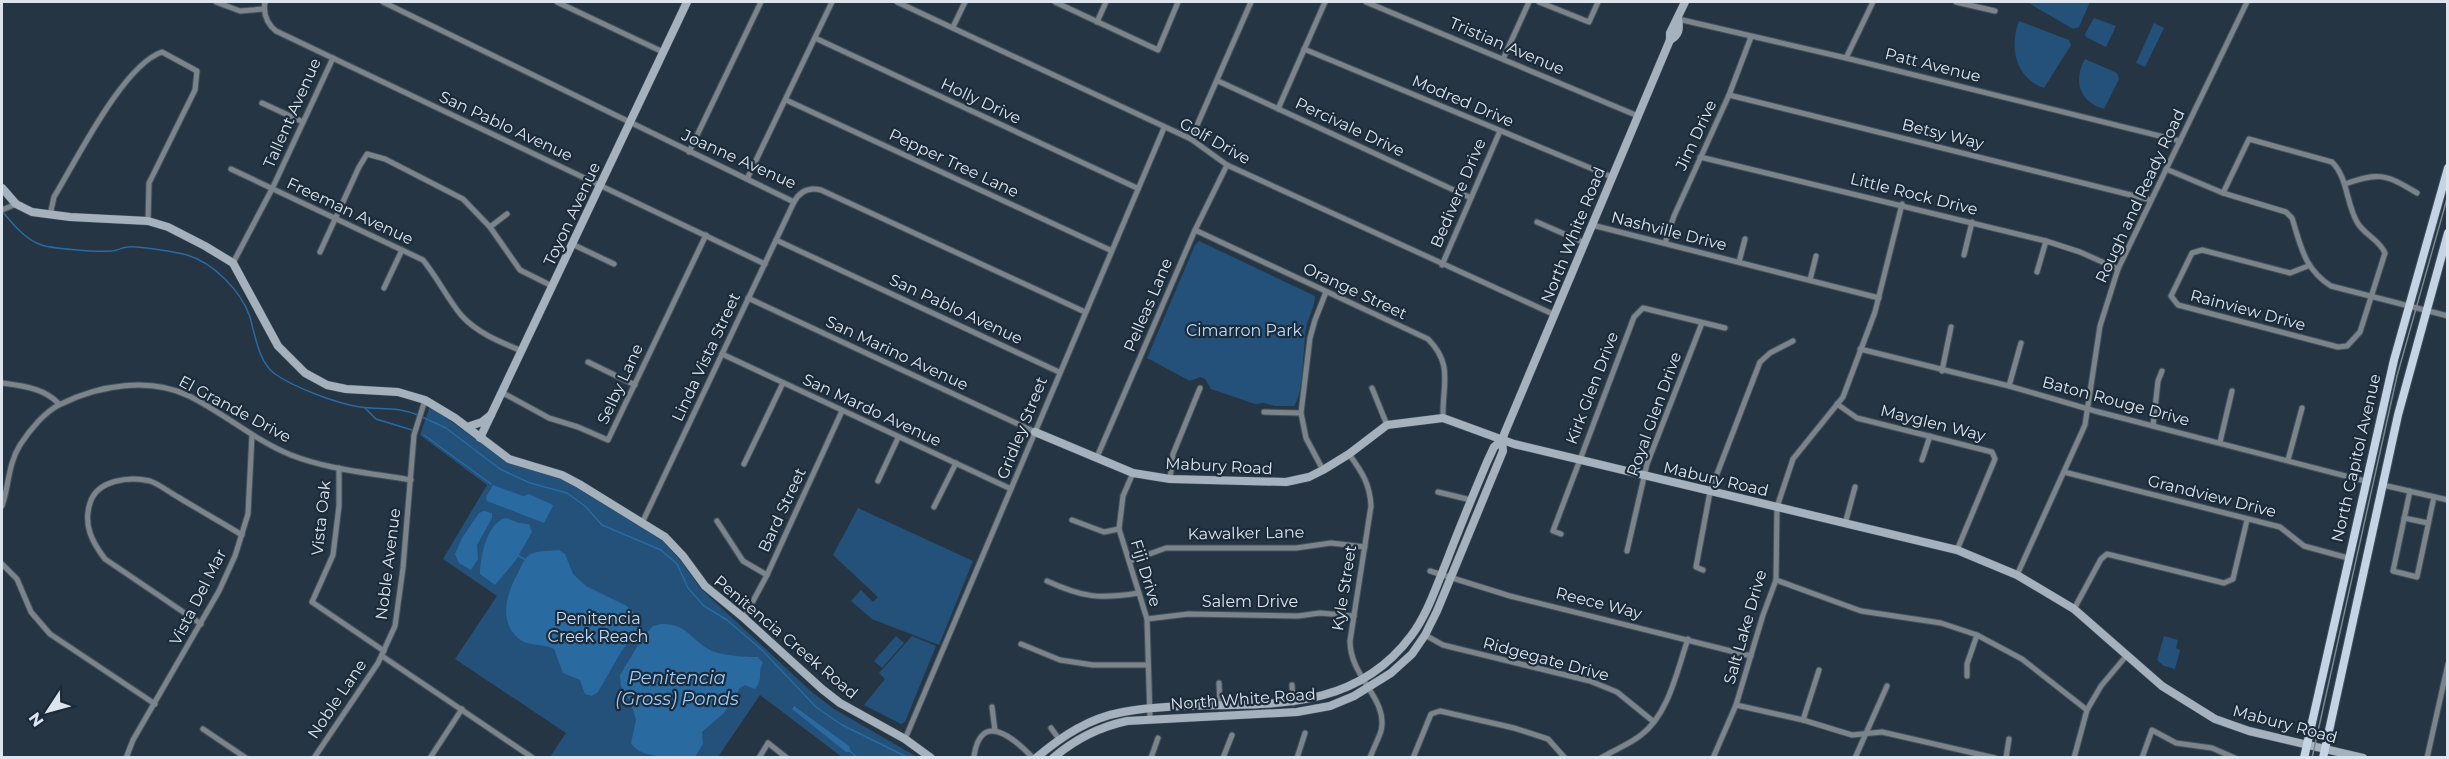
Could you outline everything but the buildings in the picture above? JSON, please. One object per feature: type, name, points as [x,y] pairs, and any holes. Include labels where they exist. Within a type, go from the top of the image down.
[{"type":"main road","name":"Toyon Avenue","points":[[480,438],[687,2]]},
{"type":"main road","name":"North White Road","points":[[1034,758],[1059,739],[1098,719],[1125,711],[1293,703],[1335,693],[1363,680],[1384,666],[1413,634],[1424,617],[1494,447],[1502,440],[1670,40],[1671,30],[1686,2]]},
{"type":"main road","name":"North Capitol Avenue","points":[[2304,758],[2365,481],[2408,306],[2448,168]]},
{"type":"main road","points":[[2,188],[16,204],[32,212],[148,222],[177,232],[233,263]]},
{"type":"main road","name":"North Capitol Avenue","points":[[2324,753],[2383,485],[2425,310],[2448,232]]},
{"type":"main road","name":"Penitencia Creek Road","points":[[233,263],[278,346],[305,373],[327,385],[346,389],[398,392],[425,400],[467,427],[509,459],[562,474],[579,484],[665,537],[683,555],[705,586],[721,602],[744,618],[840,703],[905,739],[931,758]]},
{"type":"main road","points":[[467,427],[482,422],[492,414]]},
{"type":"main road","name":"Mabury Road","points":[[1035,432],[1133,473],[1170,478],[1286,482],[1309,477],[1323,470],[1349,454],[1387,425],[1443,418],[1502,440],[1957,550],[2017,575],[2074,609],[2162,686],[2215,719],[2307,744],[2324,753],[2363,758]]},
{"type":"main road","name":"North White Road","points":[[1053,758],[1066,746],[1100,728],[1126,721],[1297,712],[1330,706],[1368,689],[1391,673],[1412,654],[1425,635],[1451,579],[1503,451],[1502,440]]},
{"type":"street","points":[[216,2],[240,11],[264,9],[265,2]]},
{"type":"street","name":"Joanne Avenue","points":[[382,2],[794,202],[797,196],[808,189],[821,190],[1085,312]]},
{"type":"street","points":[[557,2],[663,52]]},
{"type":"street","points":[[689,152],[760,2]]},
{"type":"street","points":[[747,179],[832,2]]},
{"type":"street","name":"Golf Drive","points":[[897,2],[1191,139],[1227,165],[1555,315]]},
{"type":"street","points":[[953,27],[965,2]]},
{"type":"street","points":[[1055,2],[1158,50],[1178,2]]},
{"type":"street","points":[[1097,22],[1106,2]]},
{"type":"street","points":[[1191,139],[1251,2]]},
{"type":"street","points":[[1278,109],[1325,2]]},
{"type":"street","name":"Tristian Avenue","points":[[1366,2],[1638,116]]},
{"type":"street","points":[[1503,59],[1529,2]]},
{"type":"street","points":[[1539,2],[1589,22],[1598,2]]},
{"type":"street","points":[[1846,58],[1873,2]]},
{"type":"street","points":[[1956,2],[1995,11]]},
{"type":"street","name":"Rough and Ready Road","points":[[2017,575],[2082,433],[2100,326],[2118,269],[2247,2]]},
{"type":"street","name":"Tallent Avenue","points":[[233,263],[272,189],[333,58],[276,31],[266,19],[264,9]]},
{"type":"street","name":"Patt Avenue","points":[[1678,19],[2180,141]]},
{"type":"street","name":"Jim Drive","points":[[1665,243],[1674,216],[1729,95],[1751,37]]},
{"type":"street","name":"Holly Drive","points":[[815,38],[1137,188]]},
{"type":"street","name":"Modred Drive","points":[[1304,49],[1612,177]]},
{"type":"street","points":[[50,215],[54,197],[113,99],[149,58],[162,52],[190,66],[196,71],[197,78],[195,90],[149,183],[148,222]]},
{"type":"street","name":"San Pablo Avenue","points":[[333,58],[765,264]]},
{"type":"street","name":"Percivale Drive","points":[[1218,81],[1471,198]]},
{"type":"street","name":"Betsy Way","points":[[1729,95],[2151,200]]},
{"type":"street","name":"Pepper Tree Lane","points":[[786,100],[1110,250]]},
{"type":"street","points":[[262,103],[303,122]]},
{"type":"street","name":"Gridley Street","points":[[905,739],[1110,250],[1164,128]]},
{"type":"street","name":"Bedivere Drive","points":[[1442,265],[1500,131]]},
{"type":"street","points":[[2223,193],[2249,139],[2332,162],[2345,184],[2355,219],[2361,229],[2382,245],[2385,252],[2372,296]]},
{"type":"street","points":[[320,252],[367,154],[385,159],[463,199],[490,227],[520,270],[552,286]]},
{"type":"street","name":"Little Rock Drive","points":[[1700,157],[1902,204],[2046,241],[2080,252],[2118,269]]},
{"type":"street","name":"Pelleas Lane","points":[[1097,457],[1194,230],[1227,165]]},
{"type":"street","points":[[2166,169],[2223,193],[2286,212],[2292,218],[2308,266],[2318,278],[2331,286],[2448,316]]},
{"type":"street","name":"Freeman Avenue","points":[[231,170],[423,260],[437,277],[461,315],[489,338],[522,351]]},
{"type":"street","points":[[2345,184],[2371,175],[2389,178],[2417,193]]},
{"type":"street","name":"Linda Vista Street","points":[[642,523],[794,202]]},
{"type":"street","points":[[4,209],[16,204]]},
{"type":"street","name":"Salt Lake Drive","points":[[1713,758],[1736,705],[1762,615],[1776,580],[1777,507],[1793,459],[1842,397],[1879,298],[1902,204]]},
{"type":"street","points":[[490,227],[507,214]]},
{"type":"street","points":[[1537,222],[1585,243]]},
{"type":"street","points":[[1964,255],[1972,222]]},
{"type":"street","name":"Nashville Drive","points":[[1592,225],[1879,298]]},
{"type":"street","name":"Orange Street","points":[[1194,230],[1428,339],[1440,352],[1445,369],[1443,418]]},
{"type":"street","name":"Selby Lane","points":[[502,393],[549,418],[608,440],[706,235]]},
{"type":"street","name":"Nashville Drive","points":[[1739,262],[1745,239]]},
{"type":"street","name":"San Pablo Avenue","points":[[776,240],[1059,372]]},
{"type":"street","points":[[2037,273],[2046,241]]},
{"type":"street","points":[[572,244],[614,264]]},
{"type":"street","points":[[384,288],[402,250]]},
{"type":"street","name":"Rainview Drive","points":[[2308,266],[2290,273],[2202,250],[2192,253],[2171,296],[2178,305],[2338,347],[2347,346],[2361,332],[2372,296]]},
{"type":"street","points":[[1810,280],[1816,256]]},
{"type":"street","points":[[1323,470],[1306,438],[1301,413],[1311,338],[1326,292]]},
{"type":"street","name":"San Marino Avenue","points":[[748,298],[1035,432]]},
{"type":"street","name":"Kirk Glen Drive","points":[[1561,534],[1553,531],[1634,317],[1643,308],[1702,323]]},
{"type":"street","points":[[1702,323],[1725,328]]},
{"type":"street","name":"Royal Glen Drive","points":[[1627,551],[1644,476],[1702,323]]},
{"type":"street","points":[[1942,371],[1951,327]]},
{"type":"street","points":[[1702,570],[1696,567],[1710,492],[1760,362],[1770,353],[1793,341]]},
{"type":"street","points":[[2009,386],[2021,343]]},
{"type":"street","name":"Baton Rouge Drive","points":[[1860,349],[2009,386],[2365,481]]},
{"type":"street","name":"San Mardo Avenue","points":[[722,354],[1011,489]]},
{"type":"street","points":[[588,362],[634,385]]},
{"type":"street","points":[[2153,426],[2158,381],[2162,371]]},
{"type":"street","points":[[2,383],[36,390],[52,397],[59,404]]},
{"type":"street","points":[[744,464],[783,383]]},
{"type":"street","name":"El Grande Drive","points":[[2,506],[12,463],[19,446],[33,428],[59,404],[122,386],[145,385],[167,388],[189,396],[252,435],[292,455],[339,468],[411,480]]},
{"type":"street","points":[[1170,478],[1173,453],[1200,388]]},
{"type":"street","points":[[1372,388],[1387,425]]},
{"type":"street","points":[[2220,442],[2232,391]]},
{"type":"street","name":"Noble Avenue","points":[[383,653],[395,626],[414,435],[425,400]]},
{"type":"street","name":"Mayglen Way","points":[[1837,404],[1857,418],[1992,452],[1995,459],[1957,550]]},
{"type":"street","points":[[2288,460],[2302,408]]},
{"type":"street","name":"Bard Street","points":[[744,618],[767,575],[842,411]]},
{"type":"street","points":[[1264,412],[1301,413]]},
{"type":"street","name":"Vista Del Mar","points":[[126,758],[133,740],[201,624],[227,573],[242,535],[251,494],[252,435]]},
{"type":"street","points":[[1922,460],[1930,436]]},
{"type":"street","points":[[878,481],[898,438]]},
{"type":"street","name":"Kyle Street","points":[[1349,454],[1365,476],[1370,490],[1371,506],[1350,653],[1353,664],[1380,705],[1381,731],[1370,758]]},
{"type":"street","points":[[934,507],[956,463]]},
{"type":"street","name":"Vista Oak","points":[[339,468],[339,506],[333,555],[312,602],[383,653]]},
{"type":"street","name":"Grandview Drive","points":[[2064,472],[2280,527],[2304,546],[2348,558]]},
{"type":"street","name":"Fiji Drive","points":[[1133,473],[1123,496],[1119,529],[1147,619],[1150,719]]},
{"type":"street","points":[[201,624],[105,559],[93,544],[87,520],[95,492],[111,483],[132,479],[152,481],[242,535]]},
{"type":"street","points":[[2383,485],[2448,500]]},
{"type":"street","points":[[1845,524],[1856,487]]},
{"type":"street","points":[[2410,491],[2393,572],[2417,577],[2434,497]]},
{"type":"street","points":[[1438,492],[1471,500]]},
{"type":"street","points":[[2404,518],[2428,523]]},
{"type":"street","points":[[1072,520],[1104,532],[1119,529]]},
{"type":"street","points":[[2074,609],[2101,559],[2108,554],[2224,584],[2228,582],[2233,579],[2247,520]]},
{"type":"street","points":[[717,521],[743,561],[767,575]]},
{"type":"street","name":"Kawalker Lane","points":[[1130,561],[1166,548],[1296,548],[1331,543],[1365,547]]},
{"type":"street","points":[[2,564],[17,579],[31,612],[50,633],[155,704]]},
{"type":"street","name":"Reece Way","points":[[1430,571],[1510,596],[1751,656]]},
{"type":"street","points":[[1776,580],[1861,611],[1941,623],[1977,635],[2022,659],[2086,710]]},
{"type":"street","points":[[1047,581],[1073,593],[1105,598],[1139,593]]},
{"type":"street","name":"Salem Drive","points":[[1147,619],[1188,614],[1298,616],[1320,613],[1354,616]]},
{"type":"street","name":"Ridgegate Drive","points":[[1425,635],[1443,645],[1590,681],[1617,692],[1654,722]]},
{"type":"street","points":[[1967,676],[1967,664],[1977,635]]},
{"type":"street","points":[[1600,758],[1642,735],[1654,722],[1662,709],[1688,639]]},
{"type":"street","points":[[1021,644],[1060,660],[1071,662],[1093,665],[1148,664]]},
{"type":"street","points":[[383,653],[532,757]]},
{"type":"street","name":"Noble Lane","points":[[314,758],[383,653]]},
{"type":"street","points":[[2074,758],[2086,710],[2100,686],[2127,655]]},
{"type":"street","points":[[2427,758],[2448,664]]},
{"type":"street","points":[[1803,720],[1819,670]]},
{"type":"street","points":[[1219,683],[1220,705]]},
{"type":"street","points":[[1292,685],[1293,703]]},
{"type":"street","points":[[1855,758],[1887,686]]},
{"type":"street","points":[[1736,705],[1803,720],[1852,735],[1882,732],[1995,758]]},
{"type":"street","points":[[992,707],[995,731]]},
{"type":"street","points":[[430,758],[462,709]]},
{"type":"street","points":[[1413,758],[1431,714],[1440,711],[1514,728],[1548,739],[1565,758]]},
{"type":"street","points":[[1051,728],[1059,739]]},
{"type":"street","points":[[203,729],[246,758]]},
{"type":"street","points":[[2142,758],[2152,730],[2176,743],[2212,748],[2235,758]]},
{"type":"street","points":[[974,756],[979,740],[988,732],[995,731],[1013,738],[1034,758]]},
{"type":"street","points":[[1297,758],[1305,734]]},
{"type":"street","points":[[1223,758],[1232,735]]},
{"type":"street","points":[[1150,758],[1158,738]]},
{"type":"street","points":[[2006,758],[2009,739]]},
{"type":"street","points":[[759,758],[768,743],[787,758]]},
{"type":"green space","points":[[2027,2],[2090,2],[2079,27],[2073,29]]},
{"type":"green space","points":[[2094,18],[2116,26],[2106,47],[2086,37],[2085,34]]},
{"type":"green space","points":[[2019,21],[2069,40],[2071,45],[2044,88],[2026,77],[2017,60],[2015,41]]},
{"type":"green space","points":[[2154,23],[2164,28],[2145,67],[2136,63]]},
{"type":"green space","points":[[2085,59],[2117,73],[2119,79],[2104,109],[2089,101],[2081,89],[2079,75]]},
{"type":"green space","name":"Cimarron Park","points":[[1199,241],[1315,296],[1306,328],[1300,391],[1294,406],[1255,404],[1211,389],[1205,379],[1200,377],[1190,381],[1147,358],[1195,245]]},
{"type":"green space","name":"Penitencia Creek Reach","points":[[430,406],[507,462],[577,486],[663,541],[701,589],[813,693],[834,709],[917,757],[842,757],[760,695],[718,757],[550,757],[566,733],[455,659],[497,596],[443,559],[487,485],[420,435]]},
{"type":"green space","points":[[858,508],[973,561],[939,645],[872,619],[851,601],[861,590],[873,602],[878,597],[833,555]]},
{"type":"green space","points":[[896,636],[904,643],[882,668],[874,661]]},
{"type":"green space","points":[[912,636],[936,646],[905,722],[901,724],[864,705],[885,679],[879,673]]},
{"type":"green space","points":[[2164,636],[2178,640],[2176,648],[2180,650],[2175,669],[2164,666],[2157,660]]},
{"type":"water","points":[[493,485],[523,496],[529,494],[551,504],[553,506],[544,523],[487,501],[486,497]]},
{"type":"water","points":[[484,511],[492,513],[492,518],[477,545],[478,559],[471,570],[459,563],[455,554],[462,538],[479,513]]},
{"type":"water","points":[[506,518],[529,524],[532,532],[516,560],[495,585],[480,574],[481,559],[489,533],[499,521]]},
{"type":"water","name":"Penitencia (Gross) Ponds","points":[[559,550],[565,554],[573,574],[586,586],[627,606],[639,618],[638,629],[621,652],[598,692],[592,696],[585,694],[580,680],[563,673],[554,649],[530,644],[518,638],[512,631],[506,615],[508,597],[525,560],[534,553]]},
{"type":"water","name":"Penitencia (Gross) Ponds","points":[[661,624],[685,630],[701,644],[715,652],[758,657],[763,663],[755,689],[745,685],[740,688],[724,713],[702,732],[703,744],[695,757],[650,755],[635,748],[631,743],[636,720],[631,703],[621,686],[620,675],[643,637],[653,626]]},
{"type":"water","points":[[794,706],[849,746],[851,752],[846,752],[792,709]]},
{"type":"waterway","points":[[2,211],[24,234],[34,242],[45,246],[105,251],[140,247],[182,254],[197,259],[216,271],[240,297],[250,317],[261,356],[275,374],[304,389],[340,402],[360,407],[403,410],[418,415]]},
{"type":"waterway","points":[[365,408],[376,419],[412,430]]},
{"type":"waterway","points":[[422,417],[446,428],[500,469],[530,483],[567,493],[585,506],[602,525],[661,550],[677,564],[688,588],[704,606],[727,620],[762,650],[816,707],[842,725],[909,758]]},
{"type":"waterway","points":[[424,435],[491,484]]},
{"type":"waterway","points":[[517,555],[526,560]]},
{"type":"waterway","points":[[635,632],[644,638]]},
{"type":"waterway","points":[[851,752],[858,758]]},
{"type":"tram line","points":[[2312,758],[2397,376],[2448,195]]}]
